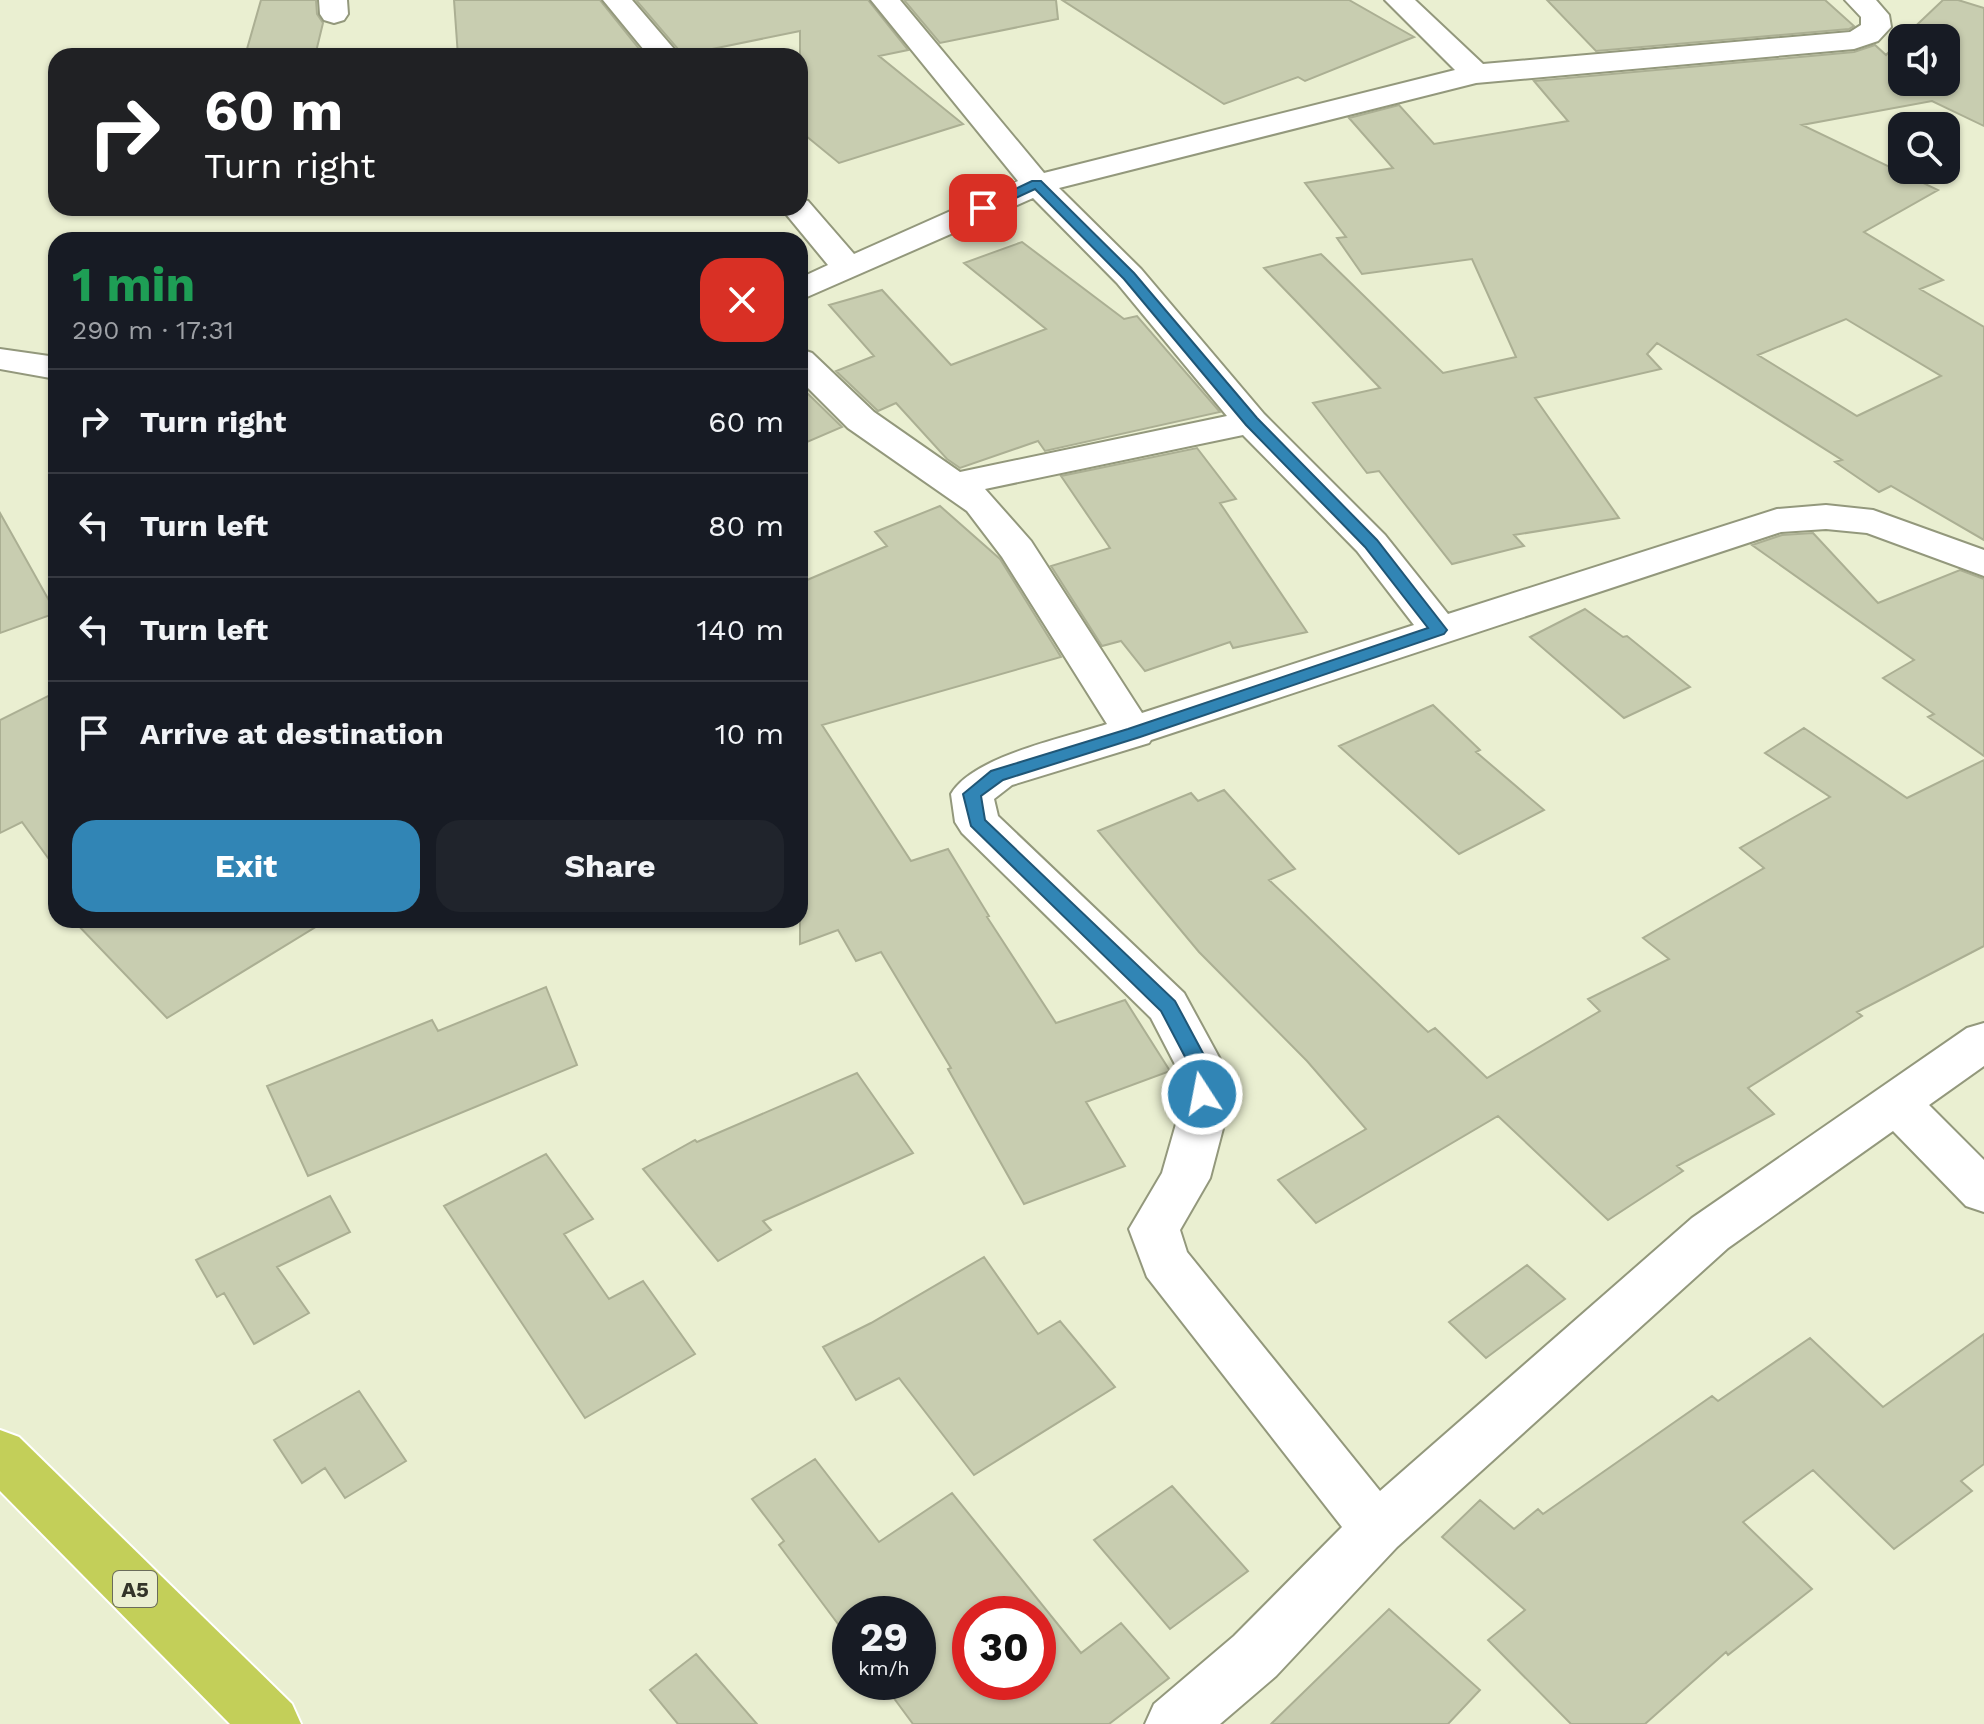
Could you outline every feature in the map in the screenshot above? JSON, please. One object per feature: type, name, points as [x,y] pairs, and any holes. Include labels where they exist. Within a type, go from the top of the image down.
[{"type":"highway","name":"A5","points":[[0,1454],[271,1724]]},
{"type":"street","points":[[617,0],[658,48]]},
{"type":"street","points":[[885,0],[1037,184],[1129,276],[1251,422],[1371,543],[1439,630]]},
{"type":"street","points":[[1399,0],[1476,74]]},
{"type":"street","points":[[808,286],[1037,184],[1476,74],[1854,40],[1868,35],[1876,27],[1875,15],[1859,0]]},
{"type":"street","points":[[804,216],[848,268]]},
{"type":"street","points":[[0,359],[48,367]]},
{"type":"street","points":[[808,368],[861,420],[980,503],[1017,550],[1134,733]]},
{"type":"street","points":[[953,485],[1251,422]]},
{"type":"street","points":[[1377,1529],[1165,1262],[1154,1229],[1185,1178],[1202,1117],[1203,1072],[1168,1006],[977,822],[972,794],[997,775],[1134,733],[1777,521],[1826,517],[1873,522],[1984,564]]},
{"type":"street","points":[[1175,1724],[1255,1656],[1377,1529],[1710,1233],[1984,1041]]},
{"type":"street","points":[[1896,1103],[1984,1192]]},
{"type":"building","points":[[261,0],[316,0],[317,14],[323,23],[317,48],[247,48]]},
{"type":"building","points":[[454,0],[600,0],[639,48],[457,48]]},
{"type":"building","points":[[636,0],[868,0],[908,50],[879,56],[963,124],[839,163],[808,138],[808,48],[800,48],[800,31],[717,48],[677,48]]},
{"type":"building","points":[[904,0],[1056,0],[1058,19],[940,43]]},
{"type":"building","points":[[1062,0],[1349,0],[1414,37],[1305,81],[1298,77],[1224,104]]},
{"type":"building","points":[[1547,0],[1825,0],[1854,26],[1849,29],[1596,51]]},
{"type":"building","points":[[1943,0],[1958,0],[1984,8],[1984,126],[1932,101],[1802,125],[1888,166],[1888,184],[1925,184],[1938,190],[1864,232],[1943,280],[1920,289],[1984,327],[1984,540],[1891,486],[1879,492],[1835,462],[1842,460],[1657,343],[1647,354],[1661,369],[1535,398],[1619,518],[1514,535],[1524,546],[1452,564],[1379,471],[1367,473],[1313,403],[1380,388],[1264,268],[1321,254],[1443,373],[1516,357],[1472,259],[1362,274],[1337,238],[1346,237],[1305,183],[1393,168],[1349,118],[1399,105],[1434,144],[1568,121],[1534,81],[1854,52],[1875,45],[1886,55],[1888,53],[1888,96],[1960,96],[1960,24],[1918,24]],"holes":[[[1846,319],[1941,376],[1857,416],[1758,355]]]},
{"type":"building","points":[[1022,242],[1124,319],[1137,316],[1220,412],[1045,451],[1038,441],[960,468],[947,459],[896,403],[878,411],[836,371],[874,356],[829,305],[882,290],[951,365],[1046,329],[964,263]]},
{"type":"building","points":[[808,394],[842,427],[808,442]]},
{"type":"building","points":[[1197,448],[1236,499],[1220,503],[1307,632],[1233,648],[1230,642],[1145,671],[1121,641],[1102,646],[1051,566],[1110,548],[1061,476]]},
{"type":"building","points":[[940,506],[1000,559],[1061,657],[822,725],[911,861],[948,849],[987,917],[1056,1023],[1125,1000],[1170,1071],[1086,1102],[1125,1166],[1024,1204],[948,1069],[951,1068],[881,952],[856,961],[838,930],[800,944],[800,928],[808,928],[808,580],[887,546],[875,532]]},
{"type":"building","points":[[0,513],[48,599],[48,616],[0,633]]},
{"type":"building","points":[[1813,533],[1878,603],[1960,570],[1984,579],[1984,756],[1928,717],[1934,714],[1883,678],[1914,660],[1752,545],[1782,535]]},
{"type":"building","points":[[1585,609],[1623,637],[1627,636],[1690,687],[1624,718],[1530,637]]},
{"type":"building","points":[[48,696],[48,858],[22,822],[0,833],[0,720]]},
{"type":"building","points":[[1433,705],[1480,750],[1476,752],[1544,810],[1459,854],[1339,746]]},
{"type":"building","points":[[1804,728],[1907,798],[1984,760],[1984,946],[1857,1012],[1862,1016],[1748,1088],[1774,1114],[1677,1166],[1683,1171],[1608,1220],[1498,1116],[1316,1223],[1278,1180],[1366,1129],[1307,1061],[1199,952],[1098,831],[1191,793],[1198,801],[1224,790],[1295,869],[1269,880],[1428,1032],[1435,1028],[1487,1078],[1600,1011],[1588,999],[1669,959],[1643,938],[1764,868],[1740,848],[1830,797],[1765,753]]},
{"type":"building","points":[[81,928],[314,928],[167,1018]]},
{"type":"building","points":[[546,987],[577,1065],[308,1176],[267,1086],[432,1020],[438,1031]]},
{"type":"building","points":[[857,1073],[913,1153],[763,1221],[771,1230],[718,1261],[643,1169],[695,1140],[697,1142]]},
{"type":"building","points":[[546,1154],[593,1219],[564,1234],[609,1299],[643,1281],[695,1354],[585,1418],[444,1206]]},
{"type":"building","points":[[330,1196],[350,1232],[277,1267],[309,1313],[254,1344],[224,1293],[217,1297],[196,1260]]},
{"type":"building","points":[[984,1257],[1038,1334],[1060,1321],[1115,1387],[974,1475],[899,1378],[856,1400],[823,1347],[871,1323]]},
{"type":"building","points":[[1527,1265],[1565,1299],[1486,1358],[1449,1322]]},
{"type":"building","points":[[1984,1334],[1984,1464],[1961,1481],[1972,1491],[1894,1549],[1813,1470],[1743,1522],[1812,1589],[1728,1655],[1726,1652],[1645,1724],[1571,1724],[1488,1640],[1525,1610],[1442,1537],[1480,1500],[1514,1529],[1538,1509],[1543,1514],[1712,1396],[1718,1401],[1810,1338],[1883,1407]]},
{"type":"building","points":[[359,1391],[406,1461],[345,1498],[325,1468],[302,1483],[274,1440]]},
{"type":"building","points":[[815,1459],[879,1542],[952,1493],[1035,1596],[952,1596],[952,1700],[1056,1700],[1056,1622],[1081,1653],[1121,1623],[1169,1678],[1109,1724],[913,1724],[895,1700],[936,1700],[936,1596],[832,1596],[832,1616],[779,1545],[784,1541],[752,1499]]},
{"type":"building","points":[[1172,1486],[1248,1571],[1170,1629],[1094,1540]]},
{"type":"building","points":[[1389,1609],[1480,1690],[1448,1724],[1271,1724]]},
{"type":"building","points":[[696,1654],[757,1724],[678,1724],[650,1690]]},
{"type":"route","points":[[983,208],[1037,184],[1129,276],[1251,422],[1371,543],[1439,630],[1134,733],[997,775],[972,794],[977,822],[1168,1006],[1203,1072],[1202,1094]]}]
